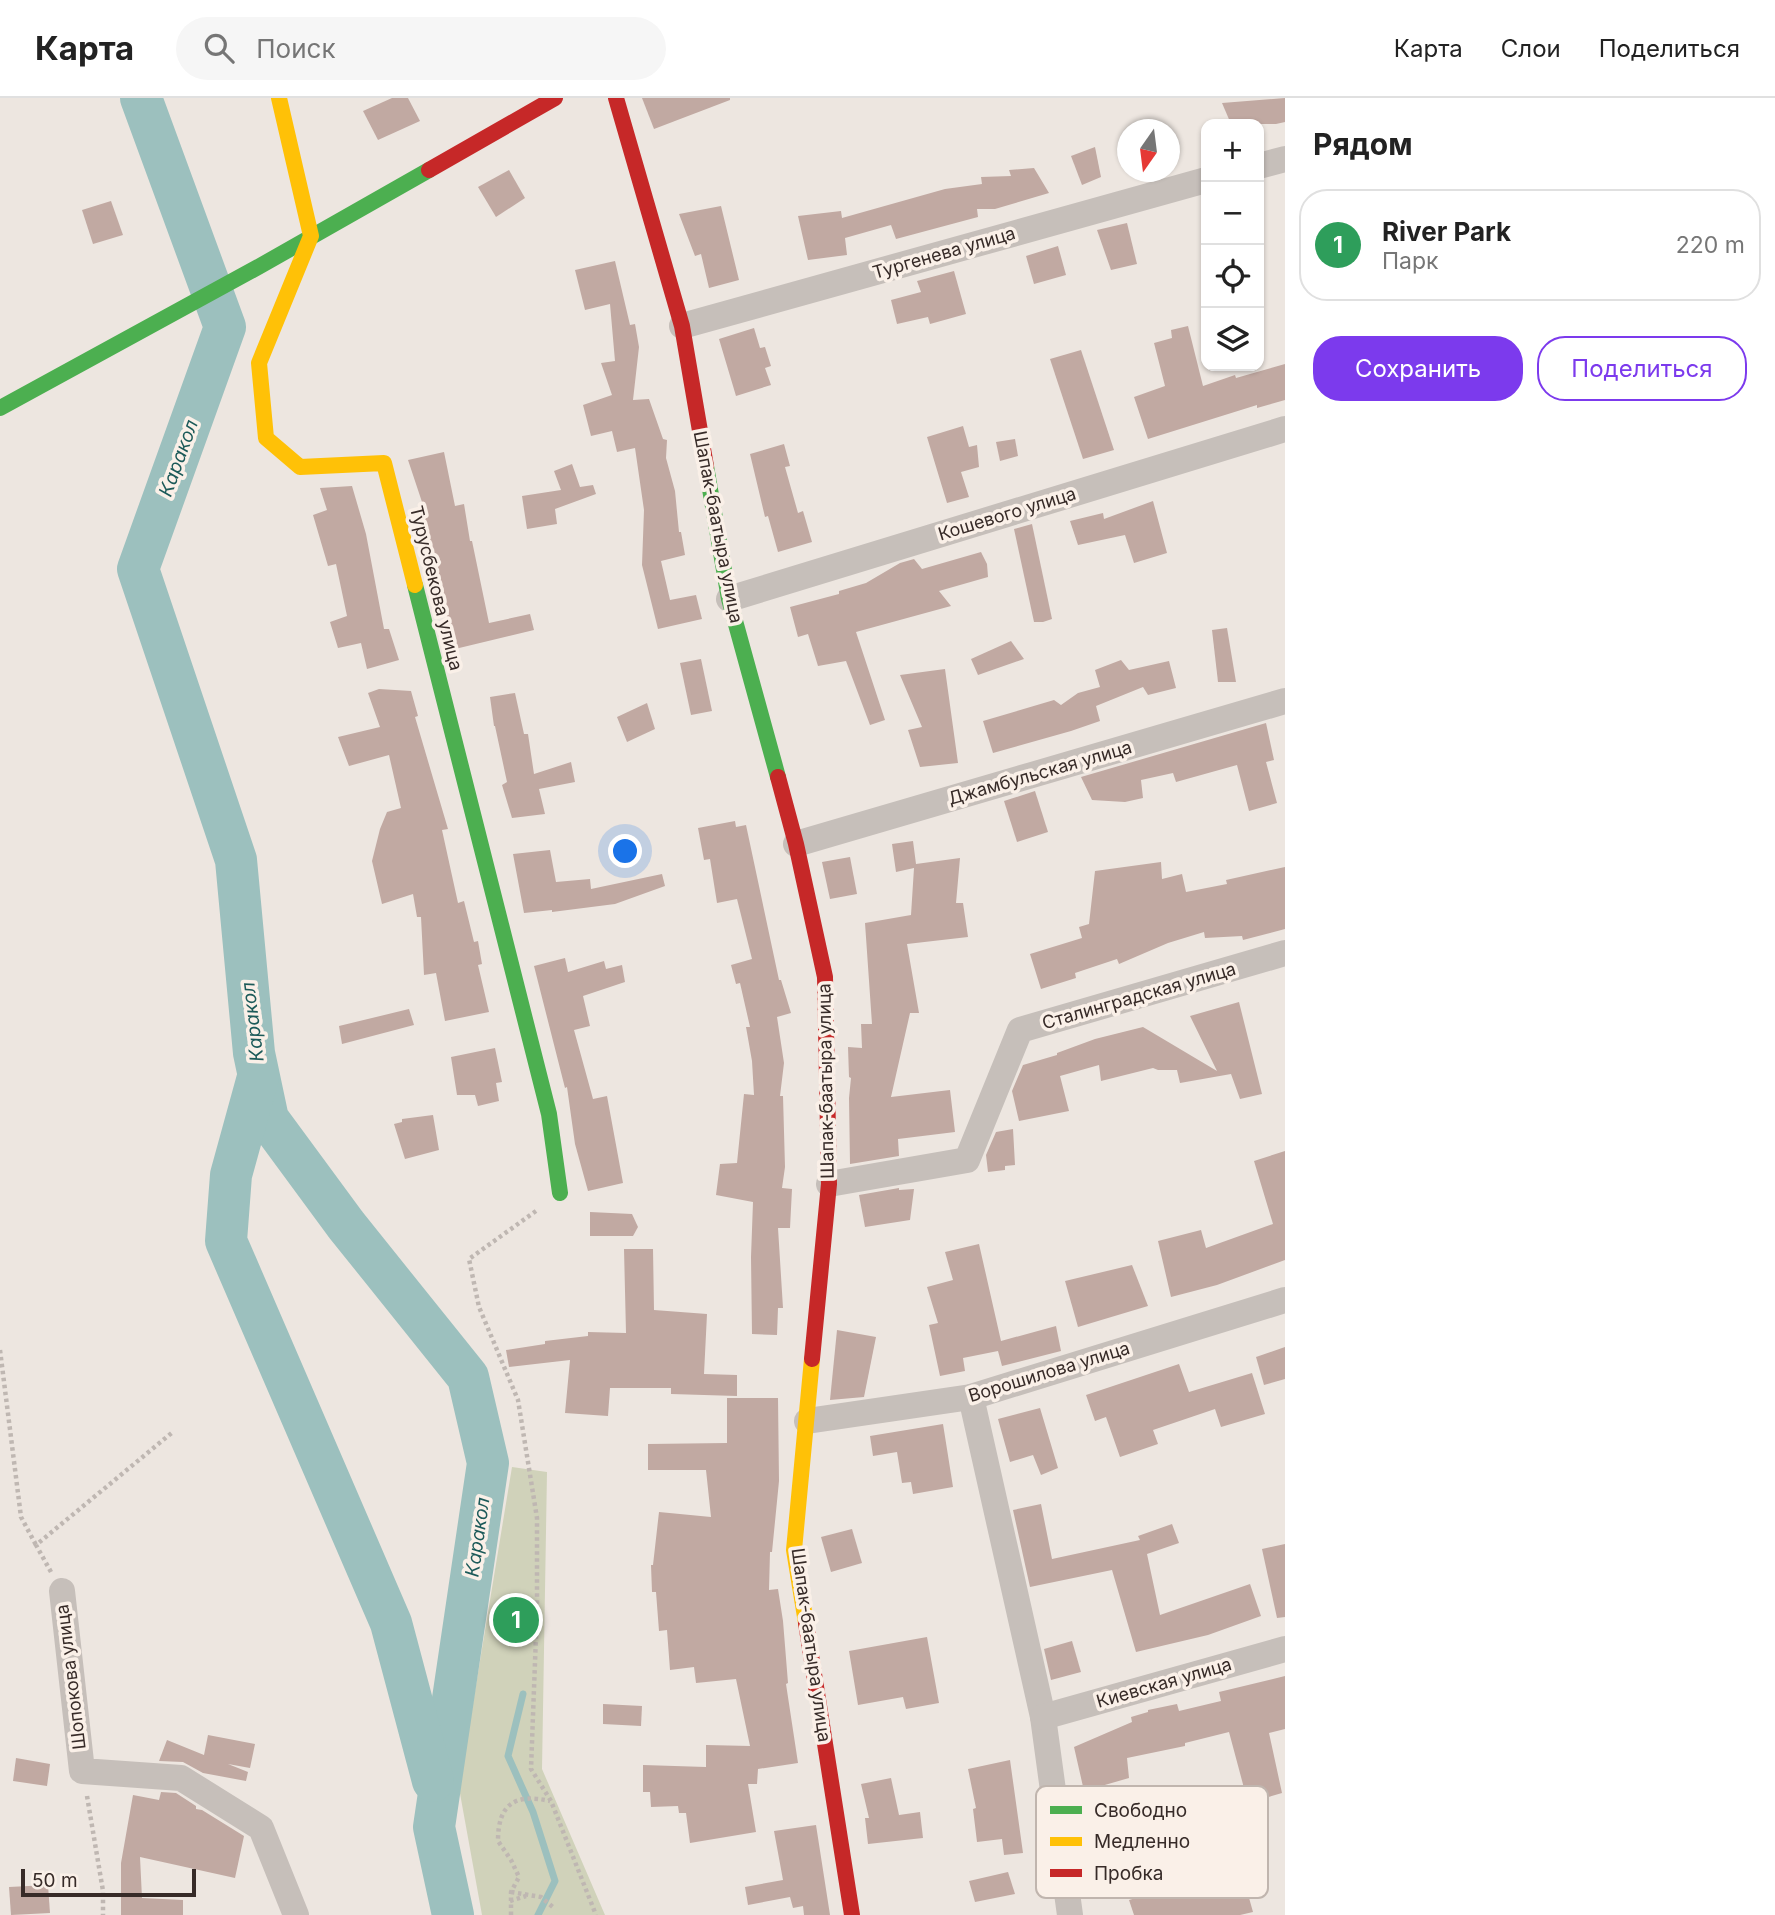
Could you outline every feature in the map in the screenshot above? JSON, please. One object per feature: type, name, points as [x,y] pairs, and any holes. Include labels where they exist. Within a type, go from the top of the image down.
[{"type":"street","points":[[279,98],[311,236]]},
{"type":"street","points":[[0,408],[261,266],[555,98]]},
{"type":"street","name":"Шапак-баатыра улица","points":[[616,98],[682,326],[729,599],[796,844],[825,977],[829,1184],[794,1550],[852,1915]]},
{"type":"street","points":[[1264,165],[1285,159]]},
{"type":"street","name":"Тургенева улица","points":[[682,326],[1201,181]]},
{"type":"street","name":"Турусбекова улица","points":[[311,236],[259,363],[266,438],[300,467],[384,463],[549,1114],[560,1193]]},
{"type":"street","name":"Кошевого улица","points":[[729,599],[1285,429]]},
{"type":"street","name":"Джамбульская улица","points":[[796,844],[1285,701]]},
{"type":"street","name":"Сталинградская улица","points":[[829,1184],[967,1160],[1020,1030],[1285,953]]},
{"type":"street","name":"Ворошилова улица","points":[[807,1421],[971,1397],[1285,1300]]},
{"type":"street","points":[[971,1397],[1043,1717],[1052,1786]]},
{"type":"street","name":"Шопокова улица","points":[[62,1591],[82,1771],[181,1778],[261,1828],[296,1915]]},
{"type":"street","name":"Киевская улица","points":[[1043,1717],[1285,1649]]},
{"type":"path","points":[[560,1193],[469,1259],[479,1307],[517,1400],[537,1518],[537,1608],[531,1769],[551,1801],[596,1915]]},
{"type":"path","points":[[0,1350],[22,1517],[62,1591]]},
{"type":"path","points":[[36,1545],[174,1432]]},
{"type":"path","points":[[82,1771],[103,1891],[103,1915]]},
{"type":"path","points":[[510,1915],[511,1892],[519,1877],[498,1841],[502,1813],[515,1800],[534,1798],[551,1801]]},
{"type":"path","points":[[511,1892],[541,1898],[554,1908]]},
{"type":"path","points":[[510,1902],[528,1895]]},
{"type":"green space","points":[[512,1467],[547,1472],[542,1769],[605,1915],[482,1915],[459,1788]]},
{"type":"building","points":[[392,98],[408,98],[420,121],[378,140],[363,111]]},
{"type":"building","points":[[642,98],[730,98],[730,100],[654,129]]},
{"type":"building","points":[[1285,98],[1285,122],[1264,124],[1264,119],[1229,119],[1222,103]]},
{"type":"building","points":[[1095,147],[1101,177],[1082,185],[1071,156]]},
{"type":"building","points":[[1034,168],[1049,193],[995,209],[977,209],[978,217],[896,239],[891,225],[845,238],[847,255],[808,260],[798,216],[841,211],[842,218],[945,189],[982,184],[981,177],[1011,176],[1009,170]]},
{"type":"building","points":[[509,170],[525,198],[496,217],[478,187]]},
{"type":"building","points":[[111,201],[123,235],[93,244],[82,210]]},
{"type":"building","points":[[721,206],[739,280],[709,288],[701,254],[695,256],[679,214]]},
{"type":"building","points":[[1127,223],[1137,264],[1111,270],[1097,230]]},
{"type":"building","points":[[1058,246],[1066,275],[1034,284],[1026,256]]},
{"type":"building","points":[[615,261],[630,325],[635,324],[639,347],[633,400],[649,399],[663,439],[667,440],[666,458],[675,491],[679,532],[685,555],[661,561],[670,600],[696,595],[702,619],[658,629],[642,565],[644,510],[635,448],[617,452],[612,431],[591,436],[583,405],[612,395],[601,363],[615,361],[610,304],[585,310],[575,270]]},
{"type":"building","points":[[954,271],[966,314],[930,324],[928,317],[897,324],[891,300],[921,292],[917,281]]},
{"type":"building","points":[[1188,326],[1203,386],[1235,375],[1236,378],[1285,364],[1285,400],[1257,408],[1257,405],[1148,439],[1134,397],[1165,386],[1154,343],[1172,338],[1171,330]]},
{"type":"building","points":[[754,328],[760,348],[765,347],[771,366],[765,368],[771,385],[736,396],[719,339]]},
{"type":"building","points":[[1081,350],[1114,450],[1083,459],[1050,359]]},
{"type":"building","points":[[963,426],[969,447],[977,445],[979,467],[961,472],[969,497],[947,503],[927,437]]},
{"type":"building","points":[[1015,439],[1018,456],[1000,461],[996,442]]},
{"type":"building","points":[[784,444],[790,466],[785,467],[798,513],[803,511],[812,542],[778,552],[768,516],[765,517],[750,454]]},
{"type":"building","points":[[444,452],[455,506],[464,504],[489,623],[530,614],[534,630],[455,649],[423,514],[426,514],[408,460]]},
{"type":"building","points":[[572,464],[580,487],[593,485],[596,494],[555,509],[557,524],[527,529],[522,496],[561,490],[554,471]]},
{"type":"building","points":[[352,486],[366,534],[384,629],[389,629],[399,660],[367,669],[361,643],[338,648],[330,622],[347,616],[336,564],[328,566],[313,515],[327,510],[320,488]]},
{"type":"building","points":[[1153,501],[1167,553],[1134,563],[1125,535],[1078,545],[1070,521],[1103,513],[1104,519]]},
{"type":"building","points":[[1032,524],[1052,619],[1043,622],[1034,622],[1014,529]]},
{"type":"building","points":[[981,552],[987,564],[988,577],[939,591],[951,606],[856,632],[885,720],[870,725],[846,661],[818,666],[808,634],[798,637],[790,607],[839,594],[839,591],[866,583],[900,563],[914,559],[922,569]]},
{"type":"building","points":[[1227,628],[1236,682],[1218,682],[1212,630]]},
{"type":"building","points":[[1011,641],[1024,659],[978,675],[971,659]]},
{"type":"building","points":[[701,659],[712,711],[691,715],[680,663]]},
{"type":"building","points":[[1121,660],[1129,670],[1169,661],[1176,688],[1148,695],[1143,687],[1096,706],[1100,721],[993,753],[983,721],[1054,700],[1061,705],[1078,693],[1100,687],[1095,670]]},
{"type":"building","points":[[945,669],[958,763],[920,767],[908,730],[922,727],[900,675]]},
{"type":"building","points":[[379,689],[411,691],[418,716],[415,717],[448,829],[442,830],[458,903],[464,901],[474,942],[478,941],[482,964],[478,965],[489,1012],[445,1021],[436,973],[424,975],[421,917],[417,917],[413,894],[382,904],[372,861],[387,812],[401,808],[389,755],[349,766],[338,737],[380,727],[368,693]]},
{"type":"building","points":[[515,693],[524,734],[528,734],[534,774],[571,762],[575,782],[539,789],[545,814],[512,818],[502,785],[507,782],[490,697]]},
{"type":"building","points":[[647,703],[655,729],[627,742],[617,717]]},
{"type":"building","points":[[1266,723],[1274,760],[1266,762],[1277,803],[1249,811],[1237,765],[1176,782],[1173,773],[1141,780],[1143,798],[1125,802],[1092,800],[1081,777]]},
{"type":"building","points":[[1035,791],[1048,832],[1017,842],[1004,801]]},
{"type":"building","points":[[735,821],[736,827],[746,825],[779,980],[791,1013],[777,1017],[784,1063],[780,1096],[783,1096],[785,1167],[782,1188],[792,1189],[790,1228],[778,1228],[783,1308],[778,1308],[777,1335],[752,1334],[753,1202],[716,1195],[720,1164],[737,1163],[744,1094],[754,1095],[746,1027],[750,1027],[740,983],[736,984],[731,965],[752,959],[737,899],[717,903],[710,859],[704,860],[698,828]]},
{"type":"building","points":[[913,841],[916,864],[960,858],[956,903],[963,903],[968,937],[907,944],[919,1013],[910,1013],[891,1097],[950,1090],[955,1132],[898,1139],[899,1156],[850,1164],[851,1078],[848,1047],[862,1048],[861,1024],[872,1024],[865,923],[911,915],[914,868],[896,872],[892,844]]},
{"type":"building","points":[[550,850],[556,882],[590,879],[591,889],[662,874],[665,886],[615,904],[524,913],[513,854]]},
{"type":"building","points":[[850,857],[857,894],[830,899],[822,862]]},
{"type":"building","points":[[1161,862],[1162,879],[1182,874],[1186,892],[1227,884],[1226,880],[1285,867],[1285,929],[1243,940],[1242,936],[1205,938],[1204,932],[1168,943],[1119,964],[1117,959],[1075,973],[1076,978],[1041,989],[1030,954],[1082,938],[1079,927],[1089,924],[1095,871]]},
{"type":"building","points":[[565,958],[568,972],[604,961],[606,969],[622,965],[625,982],[583,996],[590,1026],[574,1030],[593,1099],[607,1096],[623,1183],[588,1191],[575,1144],[567,1087],[565,1088],[534,966]]},
{"type":"building","points":[[1239,1002],[1262,1094],[1240,1099],[1231,1074],[1180,1083],[1177,1070],[1153,1068],[1101,1081],[1099,1065],[1060,1076],[1069,1111],[1019,1121],[1012,1091],[1023,1065],[1057,1055],[1095,1039],[1143,1027],[1217,1071],[1190,1016]]},
{"type":"building","points":[[409,1009],[414,1025],[342,1044],[339,1026]]},
{"type":"building","points":[[495,1048],[502,1082],[496,1083],[499,1101],[478,1106],[475,1095],[457,1095],[451,1057]]},
{"type":"building","points":[[433,1115],[439,1150],[405,1159],[394,1124],[402,1122],[402,1119]]},
{"type":"building","points":[[1013,1129],[1015,1165],[1005,1166],[1005,1170],[988,1172],[986,1155],[996,1132]]},
{"type":"building","points":[[1285,1151],[1285,1260],[1217,1285],[1171,1297],[1158,1241],[1201,1230],[1206,1248],[1273,1224],[1254,1161]]},
{"type":"building","points":[[899,1188],[914,1189],[910,1220],[865,1227],[859,1195]]},
{"type":"building","points":[[590,1212],[632,1214],[638,1227],[633,1236],[590,1236]]},
{"type":"building","points":[[979,1244],[1001,1341],[1056,1326],[1061,1351],[1002,1366],[998,1351],[963,1358],[965,1371],[940,1376],[929,1325],[938,1323],[927,1287],[953,1280],[945,1252]]},
{"type":"building","points":[[624,1249],[653,1249],[654,1310],[707,1314],[704,1374],[737,1375],[737,1396],[671,1394],[671,1388],[610,1388],[608,1416],[565,1413],[570,1360],[509,1367],[506,1350],[545,1344],[545,1341],[588,1336],[588,1332],[626,1333]]},
{"type":"building","points":[[1132,1265],[1148,1306],[1078,1327],[1065,1281]]},
{"type":"building","points":[[837,1330],[876,1337],[864,1397],[830,1400]]},
{"type":"building","points":[[1285,1347],[1285,1379],[1264,1385],[1256,1357]]},
{"type":"building","points":[[1179,1364],[1189,1392],[1252,1373],[1265,1414],[1221,1427],[1215,1409],[1153,1430],[1158,1444],[1120,1457],[1106,1417],[1095,1421],[1086,1395]]},
{"type":"building","points":[[727,1398],[778,1398],[779,1481],[770,1552],[769,1590],[778,1589],[783,1621],[786,1684],[798,1763],[758,1769],[757,1784],[748,1784],[756,1832],[690,1843],[686,1813],[679,1813],[678,1806],[651,1807],[650,1792],[643,1792],[643,1765],[706,1767],[706,1745],[750,1746],[736,1679],[696,1683],[694,1667],[670,1670],[667,1630],[659,1631],[656,1592],[652,1592],[651,1565],[659,1512],[711,1517],[706,1470],[648,1470],[648,1444],[727,1443]]},
{"type":"building","points":[[1040,1408],[1058,1468],[1041,1475],[1033,1455],[1010,1462],[998,1419]]},
{"type":"building","points":[[943,1424],[953,1487],[913,1494],[911,1482],[902,1483],[897,1452],[873,1456],[870,1436]]},
{"type":"building","points":[[1041,1504],[1052,1559],[1140,1540],[1138,1536],[1172,1524],[1179,1543],[1147,1554],[1160,1615],[1250,1584],[1261,1616],[1208,1635],[1136,1652],[1112,1570],[1030,1587],[1013,1510]]},
{"type":"building","points":[[852,1529],[862,1563],[831,1572],[821,1537]]},
{"type":"building","points":[[1285,1544],[1285,1617],[1277,1618],[1262,1549]]},
{"type":"building","points":[[927,1637],[939,1703],[906,1709],[903,1697],[858,1705],[849,1651]]},
{"type":"building","points":[[1072,1641],[1081,1672],[1051,1680],[1044,1649]]},
{"type":"building","points":[[1285,1676],[1285,1729],[1269,1733],[1282,1793],[1268,1797],[1268,1786],[1243,1786],[1229,1732],[1185,1743],[1185,1746],[1127,1758],[1129,1778],[1101,1786],[1083,1786],[1074,1747],[1132,1722],[1131,1717],[1148,1710],[1177,1704],[1179,1711],[1221,1701],[1219,1692]]},
{"type":"building","points":[[603,1704],[642,1706],[641,1726],[603,1724]]},
{"type":"building","points":[[208,1735],[255,1744],[250,1768],[228,1764],[248,1772],[246,1781],[203,1773],[183,1762],[159,1761],[167,1740],[204,1755]]},
{"type":"building","points":[[16,1758],[50,1764],[47,1786],[13,1781]]},
{"type":"building","points":[[1010,1760],[1023,1853],[1004,1855],[1002,1839],[977,1842],[973,1809],[976,1808],[968,1769]]},
{"type":"building","points":[[891,1778],[899,1815],[920,1812],[923,1838],[868,1844],[865,1818],[869,1818],[861,1784]]},
{"type":"building","points":[[161,1792],[176,1793],[196,1806],[196,1809],[244,1836],[235,1878],[140,1857],[142,1898],[183,1900],[183,1915],[121,1915],[121,1863],[133,1795],[159,1800]]},
{"type":"building","points":[[816,1825],[830,1915],[804,1915],[803,1906],[793,1908],[790,1897],[748,1905],[745,1887],[783,1880],[774,1831]]},
{"type":"building","points":[[1008,1872],[1015,1894],[975,1902],[969,1881]]},
{"type":"building","points":[[48,1885],[50,1913],[11,1915],[9,1887]]},
{"type":"building","points":[[1249,1898],[1253,1912],[1240,1915],[1134,1915],[1129,1900]]},
{"type":"waterway","name":"Каракол","points":[[141,98],[225,327],[138,569],[236,860],[254,1053],[268,1119],[346,1225],[468,1377],[488,1463],[434,1827],[453,1915]]},
{"type":"waterway","points":[[258,1077],[231,1175],[226,1241],[391,1623],[433,1781]]},
{"type":"waterway","points":[[523,1694],[508,1756],[533,1812],[555,1881],[538,1915]]},
{"type":"traffic: fast","points":[[0,408],[429,170]]},
{"type":"traffic: fast","points":[[706,466],[729,599],[778,777]]},
{"type":"traffic: fast","points":[[415,585],[549,1114],[560,1193]]},
{"type":"traffic: slow","points":[[279,98],[311,236],[259,363],[266,438],[300,467],[384,463],[415,585]]},
{"type":"traffic: slow","points":[[806,1623],[794,1550],[812,1359]]},
{"type":"traffic: jam","points":[[429,170],[555,98]]},
{"type":"traffic: jam","points":[[616,98],[682,326],[706,466]]},
{"type":"traffic: jam","points":[[778,777],[796,844],[825,977],[829,1184],[812,1359]]},
{"type":"traffic: jam","points":[[806,1623],[852,1915]]},
{"type":"place","name":"River Park","points":[[516,1620]]}]
